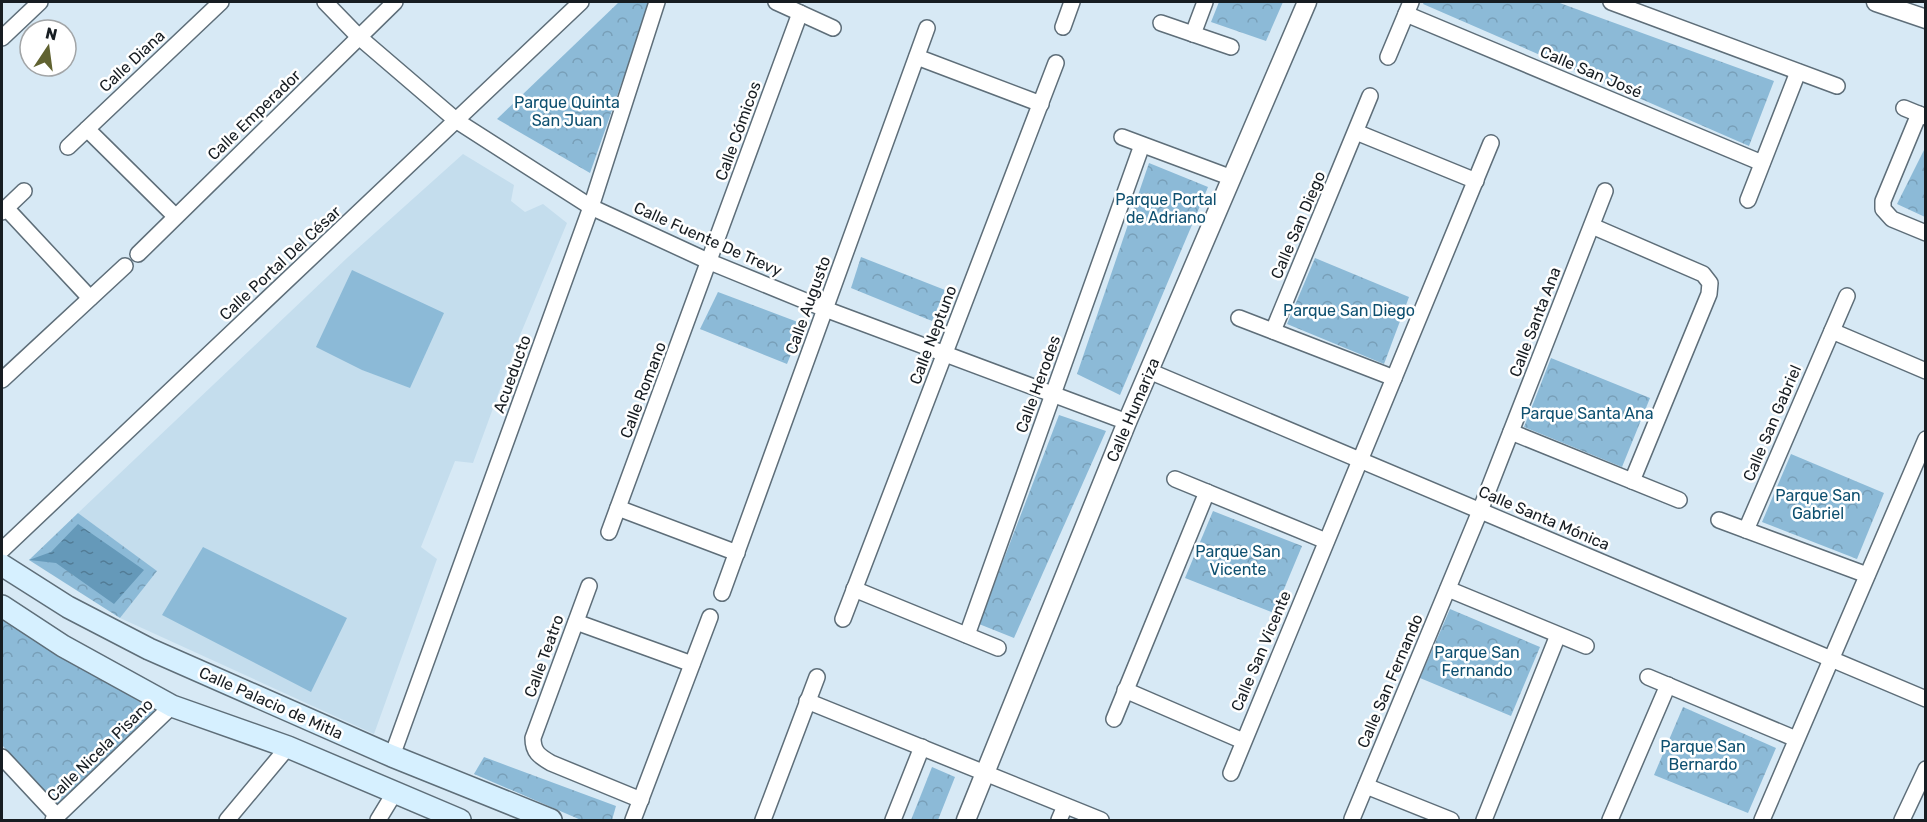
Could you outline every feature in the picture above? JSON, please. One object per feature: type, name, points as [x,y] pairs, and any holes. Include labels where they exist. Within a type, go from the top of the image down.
[{"type":"main road","name":"Calle Palacio de Mitla","points":[[2,565],[68,607],[149,649],[392,756],[551,820]]},
{"type":"main road","name":"Calle Palacio de Mitla","points":[[2,606],[63,646],[172,706],[288,747],[460,820]]},
{"type":"street","points":[[2,38],[40,2]]},
{"type":"street","name":"Calle Diana","points":[[68,147],[221,2]]},
{"type":"street","name":"Calle Fuente De Trevy","points":[[325,2],[359,37],[457,121],[591,207],[710,261],[825,309],[1127,422]]},
{"type":"street","name":"Calle Emperador","points":[[138,254],[395,2]]},
{"type":"street","name":"Calle Portal Del César","points":[[2,550],[581,2]]},
{"type":"street","name":"Acueducto","points":[[392,756],[591,207],[657,2]]},
{"type":"street","points":[[776,2],[833,27]]},
{"type":"street","points":[[1063,27],[1072,2]]},
{"type":"street","points":[[1193,34],[1204,2]]},
{"type":"street","name":"Calle Humariza","points":[[966,820],[1127,422],[1307,2]]},
{"type":"street","points":[[1611,2],[1638,6],[1837,86]]},
{"type":"street","points":[[1876,2],[1926,20]]},
{"type":"street","name":"Calle San José","points":[[1388,57],[1408,8],[1762,163]]},
{"type":"street","name":"Calle Cómicos","points":[[710,261],[800,13]]},
{"type":"street","points":[[1161,23],[1231,47]]},
{"type":"street","name":"Calle Augusto","points":[[722,593],[927,28]]},
{"type":"street","points":[[917,57],[1041,104]]},
{"type":"street","name":"Calle Neptuno","points":[[843,619],[1056,63]]},
{"type":"street","points":[[1748,200],[1798,72]]},
{"type":"street","name":"Calle San Diego","points":[[1274,331],[1370,96]]},
{"type":"street","points":[[1904,108],[1922,116],[1883,201],[1883,209],[1892,219],[1926,233]]},
{"type":"street","points":[[87,129],[175,216]]},
{"type":"street","points":[[1356,132],[1476,181]]},
{"type":"street","points":[[1122,137],[1232,178]]},
{"type":"street","points":[[1360,460],[1491,143]]},
{"type":"street","name":"Calle Herodes","points":[[967,634],[1143,145]]},
{"type":"street","points":[[24,191],[4,210],[90,298]]},
{"type":"street","name":"Calle Santa Ana","points":[[1480,511],[1605,191]]},
{"type":"street","points":[[1592,226],[1703,274],[1710,283],[1709,294],[1632,481]]},
{"type":"street","name":"Calle Romano","points":[[609,532],[710,261]]},
{"type":"street","points":[[2,380],[125,266]]},
{"type":"street","name":"Calle San Gabriel","points":[[1746,530],[1847,296]]},
{"type":"street","points":[[1239,318],[1394,378]]},
{"type":"street","points":[[1832,331],[1926,371]]},
{"type":"street","name":"Calle Santa Mónica","points":[[1149,371],[1926,699]]},
{"type":"street","points":[[1511,432],[1679,500]]},
{"type":"street","points":[[1762,820],[1926,439]]},
{"type":"street","name":"Calle San Vicente","points":[[1231,773],[1360,460]]},
{"type":"street","points":[[1175,479],[1326,541]]},
{"type":"street","points":[[1114,719],[1207,492]]},
{"type":"street","points":[[618,508],[737,553]]},
{"type":"street","name":"Calle San Fernando","points":[[1352,819],[1480,511]]},
{"type":"street","points":[[1719,520],[1867,575]]},
{"type":"street","name":"Calle Teatro","points":[[589,586],[533,738],[533,748],[539,756],[641,800]]},
{"type":"street","points":[[855,589],[998,648]]},
{"type":"street","points":[[1448,589],[1586,646]]},
{"type":"street","points":[[633,820],[710,617]]},
{"type":"street","points":[[576,622],[692,664]]},
{"type":"street","points":[[1484,820],[1558,634]]},
{"type":"street","points":[[1648,676],[1796,739]]},
{"type":"street","points":[[763,820],[817,677]]},
{"type":"street","points":[[1610,820],[1668,685]]},
{"type":"street","points":[[1125,690],[1243,741]]},
{"type":"street","points":[[807,701],[986,772],[1062,813],[1101,820]]},
{"type":"street","name":"Calle Nicela Pisano","points":[[55,818],[172,706]]},
{"type":"street","points":[[227,820],[288,747]]},
{"type":"street","points":[[893,820],[922,747]]},
{"type":"street","points":[[2,757],[55,818]]},
{"type":"street","points":[[1902,820],[1922,788],[1926,769]]},
{"type":"street","points":[[1366,786],[1450,820]]},
{"type":"street","points":[[378,820],[395,792]]},
{"type":"shaded area","points":[[463,154],[514,185],[511,201],[525,212],[543,204],[567,223],[518,340],[473,463],[455,461],[421,547],[437,559],[374,734],[120,618],[156,571],[78,513],[347,258]]},
{"type":"green space","name":"Parque Quinta San Juan","points":[[619,2],[650,2],[590,173],[497,119]]},
{"type":"green space","points":[[1219,2],[1283,2],[1266,41],[1211,22]]},
{"type":"green space","points":[[1424,2],[1557,2],[1774,81],[1749,146],[1423,4]]},
{"type":"green space","points":[[1925,148],[1925,217],[1897,204]]},
{"type":"green space","name":"Parque Portal de Adriano","points":[[1149,163],[1208,187],[1120,395],[1077,374]]},
{"type":"green space","points":[[861,257],[945,290],[932,321],[851,288]]},
{"type":"green space","name":"Parque San Diego","points":[[1315,258],[1409,297],[1384,364],[1287,324]]},
{"type":"green space","points":[[352,270],[444,313],[410,388],[362,370],[316,347]]},
{"type":"green space","points":[[718,292],[803,324],[787,364],[700,329]]},
{"type":"green space","name":"Parque Santa Ana","points":[[1551,358],[1650,398],[1622,467],[1524,427]]},
{"type":"green space","points":[[1059,415],[1106,431],[1014,638],[979,624]]},
{"type":"green space","name":"Parque San Gabriel","points":[[1791,454],[1884,493],[1857,559],[1762,522]]},
{"type":"green space","name":"Parque San Vicente","points":[[1213,511],[1302,546],[1274,613],[1185,578]]},
{"type":"green space","points":[[78,513],[157,571],[120,618],[29,560]]},
{"type":"green space","points":[[203,547],[347,618],[311,692],[162,615]]},
{"type":"green space","name":"Parque San Fernando","points":[[1450,609],[1540,647],[1511,716],[1420,678]]},
{"type":"green space","points":[[2,615],[156,712],[57,806],[2,745]]},
{"type":"green space","name":"Parque San Bernardo","points":[[1683,707],[1776,748],[1748,813],[1654,775]]},
{"type":"green space","points":[[484,757],[616,806],[612,820],[581,820],[474,774]]},
{"type":"green space","points":[[932,767],[955,777],[938,820],[911,820]]},
{"type":"water","points":[[78,524],[144,570],[114,604],[56,563],[29,560],[51,552]]}]
